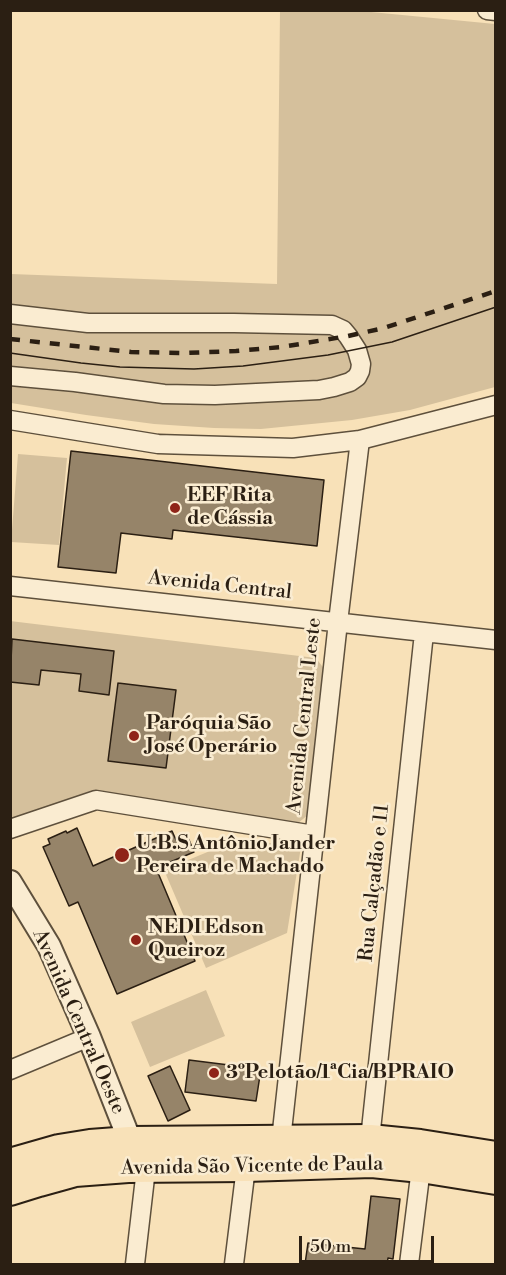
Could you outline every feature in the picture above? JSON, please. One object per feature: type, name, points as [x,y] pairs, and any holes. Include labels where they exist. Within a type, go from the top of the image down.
[{"type":"main road","name":"Avenida São Vicente de Paula","points":[[10,1191],[135,1159],[281,1140],[370,1139],[495,1156]]},
{"type":"main road","name":"Avenida São Vicente de Paula","points":[[10,1163],[59,1149],[90,1144],[135,1159],[246,1167],[372,1163],[495,1180]]},
{"type":"street","points":[[487,10],[495,11]]},
{"type":"street","points":[[10,314],[88,323],[332,325],[343,330],[348,336],[357,350],[361,364],[357,377],[334,387],[319,390],[214,395],[164,394],[10,376]]},
{"type":"street","points":[[10,420],[158,444],[293,448],[360,440],[495,405]]},
{"type":"street","name":"Avenida Central Leste","points":[[281,1140],[360,440]]},
{"type":"street","name":"Avenida Central","points":[[10,586],[495,640]]},
{"type":"street","name":"Rua Calçadão e 11","points":[[370,1139],[424,633]]},
{"type":"street","points":[[10,830],[96,800],[314,835]]},
{"type":"street","name":"Avenida Central Oeste","points":[[10,882],[49,946],[89,1037],[135,1159]]},
{"type":"street","points":[[10,1070],[89,1037]]},
{"type":"street","points":[[135,1159],[135,1264]]},
{"type":"street","points":[[234,1264],[246,1167]]},
{"type":"street","points":[[409,1264],[421,1168]]},
{"type":"shaded area","points":[[280,11],[361,11],[495,24],[495,387],[410,410],[352,420],[261,429],[154,424],[11,403],[11,274],[277,284]]},
{"type":"shaded area","points":[[18,454],[67,458],[59,545],[11,542]]},
{"type":"shaded area","points":[[10,621],[316,658],[325,670],[309,814],[297,824],[91,791],[11,819]]},
{"type":"shaded area","points":[[239,839],[301,847],[287,933],[206,968],[164,870]]},
{"type":"shaded area","points":[[206,990],[225,1036],[150,1067],[131,1022]]},
{"type":"building","name":"EEF Rita de Cássia","points":[[71,451],[324,480],[317,546],[173,530],[172,539],[121,533],[116,573],[58,567]]},
{"type":"building","points":[[12,639],[114,651],[109,695],[79,691],[81,674],[41,670],[39,685],[10,682]]},
{"type":"building","points":[[118,683],[176,690],[166,768],[108,761]]},
{"type":"building","points":[[77,828],[93,866],[172,831],[176,840],[187,835],[194,852],[156,868],[195,961],[117,994],[78,902],[69,906],[43,847],[50,844],[48,839]]},
{"type":"building","points":[[189,1060],[261,1069],[256,1101],[185,1092]]},
{"type":"building","points":[[170,1066],[190,1110],[168,1121],[148,1076]]},
{"type":"building","points":[[371,1196],[400,1199],[393,1259],[388,1258],[387,1264],[305,1264],[308,1243],[365,1249]]},
{"type":"tram line","points":[[10,353],[120,367],[194,369],[243,366],[328,355],[392,342],[496,307]]},
{"type":"railway","points":[[10,339],[131,352],[186,353],[282,347],[384,328],[496,291]]},
{"type":"place","name":"EEF Rita de Cássia","points":[[175,508]]},
{"type":"place","name":"Paróquia São José Operário","points":[[134,736]]},
{"type":"place","name":"U.B.S Antônio Jander Pereira de Machado","points":[[122,855]]},
{"type":"place","name":"NEDI Edson Queiroz","points":[[136,940]]},
{"type":"place","name":"3ºPelotão/1ªCia/BPRAIO","points":[[214,1073]]}]
